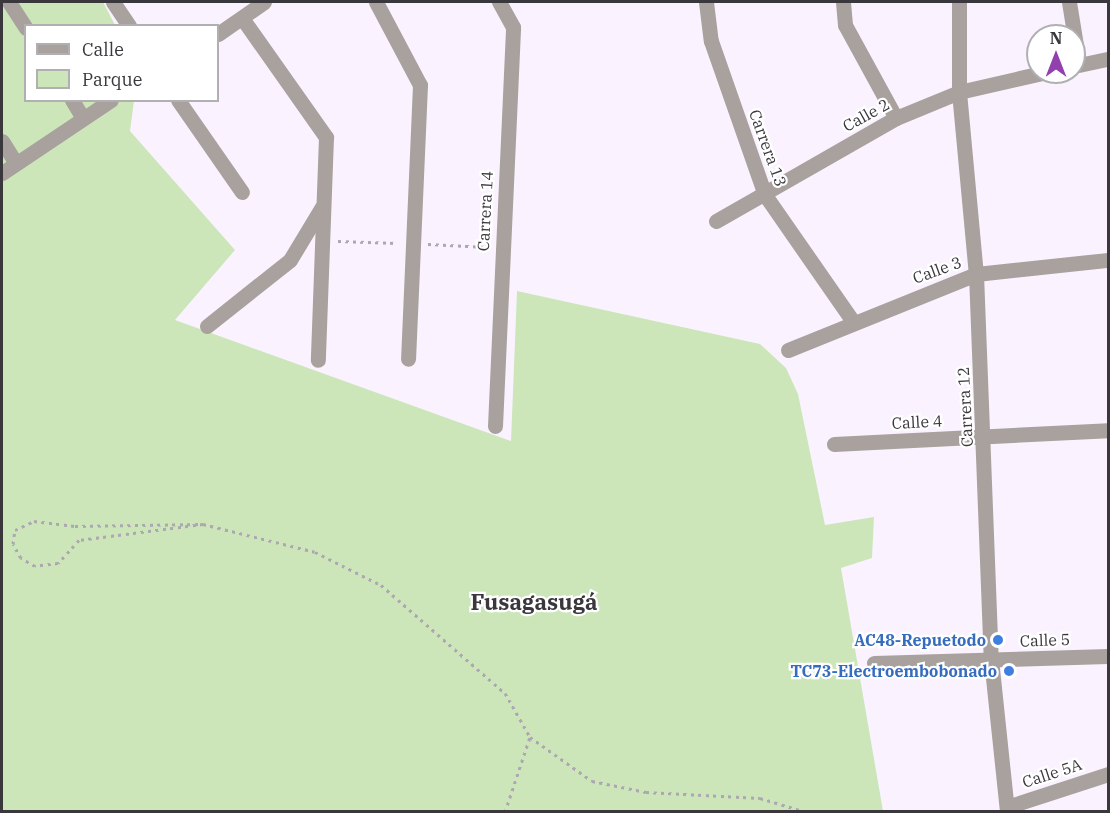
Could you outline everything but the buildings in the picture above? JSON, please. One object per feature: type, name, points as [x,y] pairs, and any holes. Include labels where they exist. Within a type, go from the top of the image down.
[{"type":"street","points":[[2,4],[7,2],[24,25]]},
{"type":"street","points":[[113,2],[128,24]]},
{"type":"street","points":[[219,33],[264,2]]},
{"type":"street","points":[[376,2],[420,85],[408,359]]},
{"type":"street","name":"Carrera 14","points":[[495,426],[513,27],[499,2]]},
{"type":"street","name":"Carrera 13","points":[[706,2],[711,40],[765,195],[852,320]]},
{"type":"street","points":[[843,2],[845,25],[896,118]]},
{"type":"street","name":"Carrera 12","points":[[959,2],[959,92],[976,274],[985,436],[991,659],[1007,809]]},
{"type":"street","points":[[1069,2],[1071,24]]},
{"type":"street","points":[[242,18],[326,137],[318,360]]},
{"type":"street","points":[[1086,63],[1108,59]]},
{"type":"street","name":"Calle 2","points":[[717,221],[896,118],[959,92],[1026,77]]},
{"type":"street","points":[[73,102],[83,118]]},
{"type":"street","points":[[2,173],[108,102]]},
{"type":"street","points":[[179,102],[242,192]]},
{"type":"street","points":[[2,141],[15,164]]},
{"type":"street","points":[[207,326],[290,260],[324,203]]},
{"type":"street","name":"Calle 3","points":[[788,350],[852,320],[976,274],[1108,261]]},
{"type":"street","name":"Calle 4","points":[[834,444],[1108,430]]},
{"type":"street","name":"Calle 5","points":[[874,663],[1108,656]]},
{"type":"street","name":"Calle 5A","points":[[1007,809],[1108,774]]},
{"type":"path","points":[[203,524],[79,540],[58,563],[35,566],[21,558],[13,544],[15,530],[34,520],[75,526],[203,524],[315,552],[381,585],[506,693],[530,737],[592,781],[646,792],[760,798],[806,812]]},
{"type":"path","points":[[506,812],[530,737]]},
{"type":"green space","points":[[2,2],[103,2],[114,24],[24,24],[24,102],[134,102],[130,131],[235,250],[175,320],[511,441],[517,291],[760,344],[786,368],[798,394],[825,525],[874,517],[872,558],[841,568],[883,811],[2,812]]},
{"type":"place","name":"AC48-Repuetodo","points":[[998,640]]},
{"type":"place","name":"TC73-Electroembobonado","points":[[1009,671]]},
{"type":"district","name":"Fusagasugá","points":[[534,602]]}]
